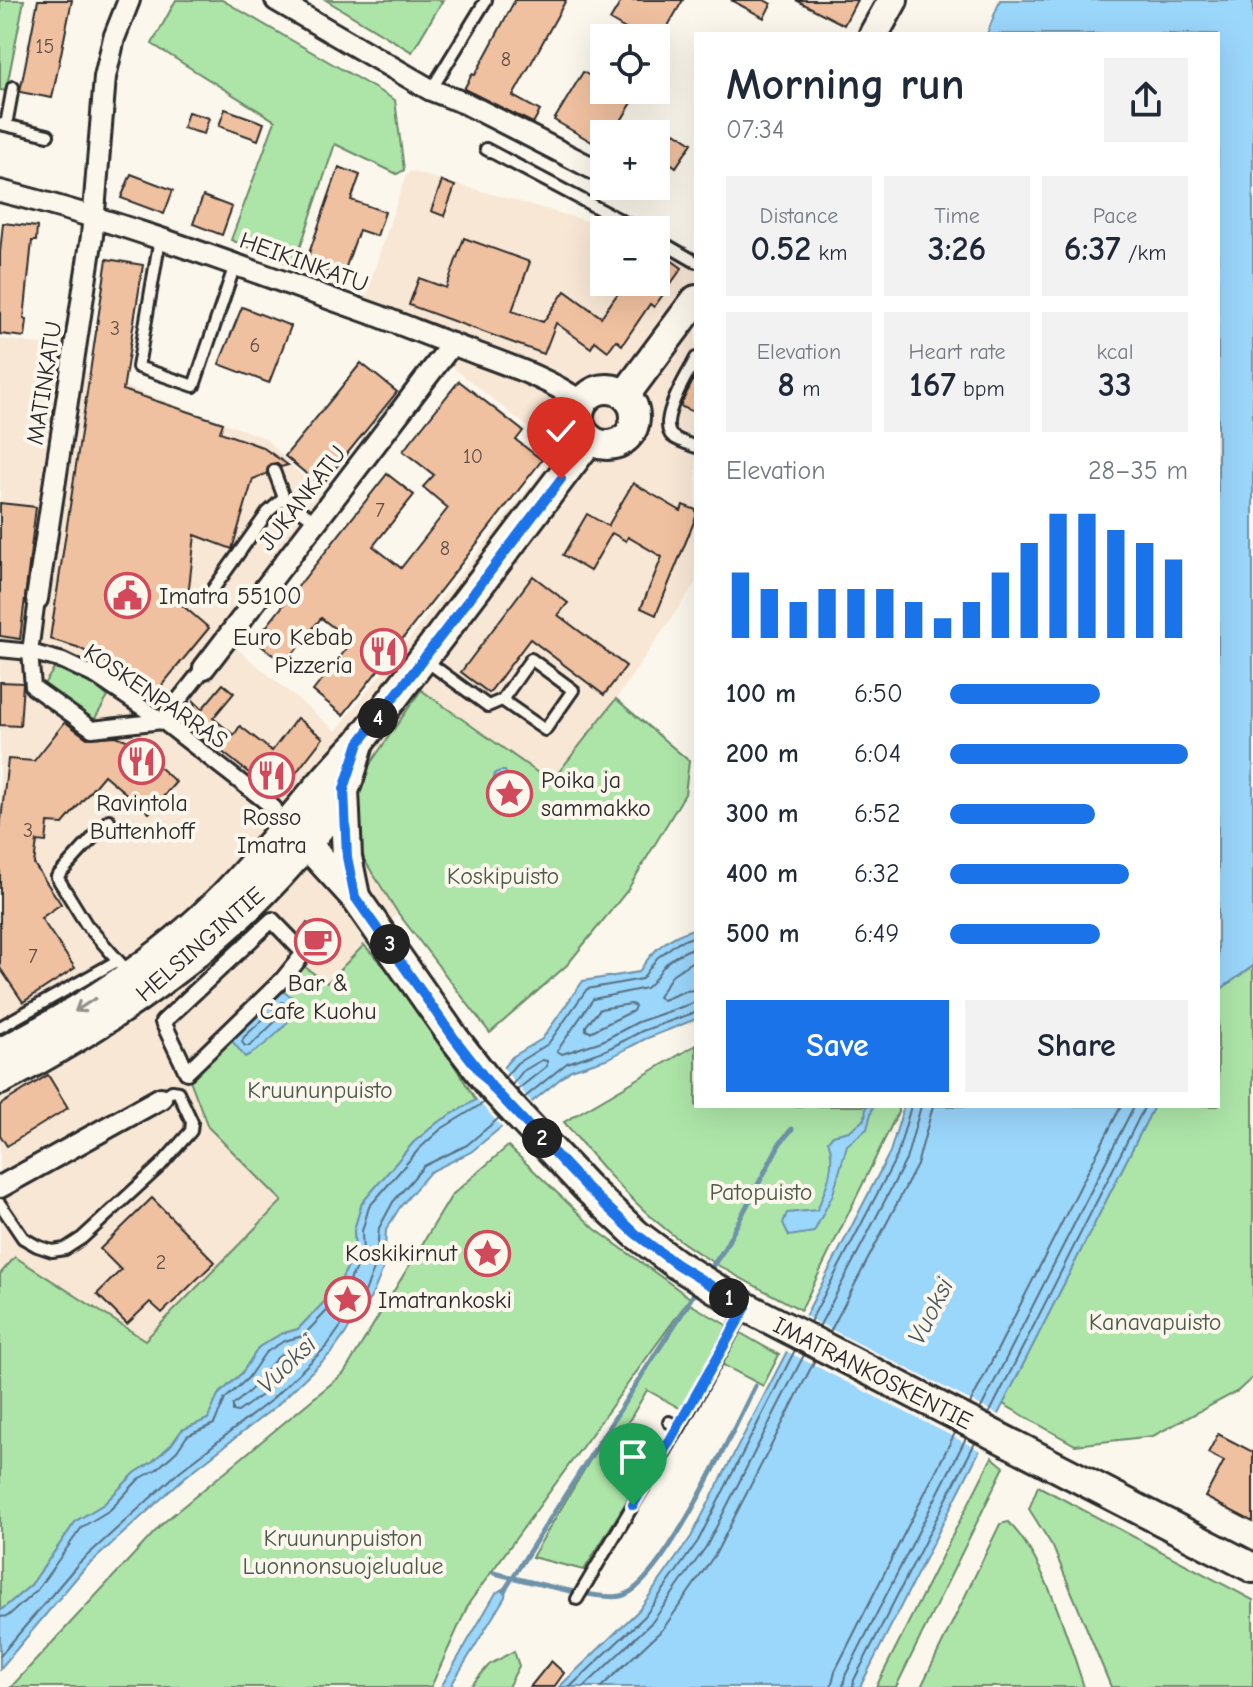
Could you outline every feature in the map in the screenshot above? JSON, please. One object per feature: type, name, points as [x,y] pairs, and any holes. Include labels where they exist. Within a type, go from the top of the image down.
[{"type":"main road","points":[[875,32],[893,0]]},
{"type":"main road","points":[[625,395],[694,303]]},
{"type":"main road","points":[[607,389],[625,395],[635,414],[629,435],[621,442],[610,445],[590,439],[579,422],[583,403],[589,395],[607,389]]},
{"type":"main road","points":[[290,825],[331,770],[359,743],[590,439]]},
{"type":"main road","points":[[290,825],[344,789],[359,743]]},
{"type":"main road","name":"IMATRANKOSKENTIE","points":[[344,789],[347,857],[355,897]]},
{"type":"main road","name":"IMATRANKOSKENTIE","points":[[290,825],[355,897],[492,1087],[636,1234],[712,1288],[746,1307],[1253,1568]]},
{"type":"main road","name":"HELSINGINTIE","points":[[0,1053],[131,977],[174,973],[241,915],[290,825]]},
{"type":"main road","name":"HELSINGINTIE","points":[[0,1080],[84,1035],[131,977]]},
{"type":"street","name":"MATINKATU","points":[[129,0],[114,38],[105,77],[94,216],[30,652],[33,687],[92,729],[162,721]]},
{"type":"street","points":[[276,0],[431,90],[467,104],[590,167]]},
{"type":"street","name":"HEIKINKATU","points":[[0,191],[94,216],[235,265],[534,375],[564,389],[583,403]]},
{"type":"street","name":"JUKANKATU","points":[[162,721],[452,344]]},
{"type":"street","name":"KOSKENPARRAS","points":[[0,649],[30,652],[63,661],[97,677],[162,721],[290,825]]},
{"type":"street","points":[[272,920],[304,953],[283,979],[187,1072],[163,1022],[272,920]]},
{"type":"street","points":[[0,1187],[161,1098]]},
{"type":"lane","points":[[431,90],[486,0]]},
{"type":"lane","points":[[13,87],[3,124],[48,135]]},
{"type":"lane","points":[[486,149],[613,216]]},
{"type":"lane","points":[[160,238],[138,367],[194,386],[235,265]]},
{"type":"lane","points":[[670,247],[694,261]]},
{"type":"lane","points":[[694,362],[667,417],[668,429],[673,437],[694,446]]},
{"type":"lane","points":[[274,471],[284,498],[316,522]]},
{"type":"lane","points":[[209,595],[268,512],[284,498]]},
{"type":"lane","points":[[423,659],[488,706],[502,700],[531,659],[573,690],[545,730],[502,700]]},
{"type":"lane","points":[[0,1027],[131,977],[86,924],[57,877],[109,820]]},
{"type":"lane","points":[[0,1204],[23,1238],[37,1246],[52,1251],[65,1249],[82,1238],[160,1166],[191,1131],[192,1122],[178,1092],[172,1091],[161,1098]]},
{"type":"lane","points":[[577,1599],[679,1428],[746,1307]]},
{"type":"lane","points":[[669,1422],[679,1428]]},
{"type":"shaded area","points":[[410,171],[590,222],[590,296],[670,296],[670,245],[694,251],[694,585],[616,699],[552,782],[421,690],[358,850],[398,913],[327,983],[299,962],[208,1127],[283,1201],[144,1341],[15,1257],[0,1274],[0,339],[62,347],[78,369],[265,438],[322,496],[217,632],[336,731],[558,451],[365,297]]},
{"type":"green space","points":[[0,0],[24,0],[6,91],[0,90]]},
{"type":"green space","points":[[176,0],[222,0],[395,100],[404,170],[397,174],[335,144],[294,266],[231,240],[275,121],[152,44]]},
{"type":"green space","points":[[326,0],[443,0],[412,52]]},
{"type":"green space","points":[[56,666],[91,682],[108,697],[92,723],[42,687]]},
{"type":"green space","name":"Koskipuisto","points":[[421,690],[551,782],[616,699],[689,761],[685,794],[627,891],[567,965],[490,1033],[398,913],[358,850],[359,780]]},
{"type":"green space","name":"Kruununpuisto","points":[[364,945],[408,992],[476,1100],[437,1123],[413,1143],[362,1203],[354,1230],[355,1252],[336,1290],[298,1329],[281,1334],[259,1347],[242,1373],[218,1395],[208,1419],[182,1430],[171,1445],[135,1473],[104,1504],[76,1521],[31,1585],[0,1611],[0,1274],[15,1257],[145,1340],[282,1201],[208,1127],[187,1072],[298,962],[327,983]]},
{"type":"green space","name":"Kanavapuisto","points":[[1253,966],[1253,1377],[1238,1391],[1153,1436],[1075,1445],[1003,1404],[1153,1108],[1220,1108],[1220,990]]},
{"type":"green space","name":"Patopuisto","points":[[694,1046],[694,1108],[898,1108],[801,1310],[726,1270],[673,1235],[644,1211],[564,1122]]},
{"type":"green space","name":"Kruununpuiston Luonnonsuojelualue","points":[[508,1146],[595,1229],[690,1298],[469,1603],[431,1687],[11,1687],[163,1523],[344,1373],[452,1195]]},
{"type":"green space","points":[[690,1304],[779,1355],[763,1386],[712,1359],[683,1410],[647,1390],[626,1426],[661,1446],[584,1570],[532,1557],[617,1415]]},
{"type":"green space","points":[[992,1457],[1004,1467],[896,1687],[876,1687]]},
{"type":"green space","points":[[1038,1486],[1253,1600],[1253,1687],[1111,1687],[1053,1547],[1029,1509]]},
{"type":"green space","points":[[1008,1522],[1033,1555],[1044,1576],[1084,1687],[921,1687],[1000,1524]]},
{"type":"green space","points":[[514,1651],[519,1666],[508,1687],[470,1687],[489,1665]]},
{"type":"water","points":[[1000,0],[1253,0],[1253,966],[1220,990],[1220,32],[988,32]]},
{"type":"water","points":[[505,771],[508,777],[512,796],[497,810],[494,806],[494,776]]},
{"type":"water","name":"Imatrankoski","points":[[694,929],[694,1020],[645,1039],[609,1058],[571,1070],[471,1152],[430,1172],[400,1207],[386,1230],[384,1266],[372,1296],[333,1351],[275,1407],[185,1477],[83,1570],[0,1669],[0,1611],[31,1585],[76,1521],[104,1504],[135,1473],[171,1445],[182,1430],[208,1419],[218,1395],[242,1373],[259,1347],[281,1334],[298,1329],[336,1290],[355,1252],[354,1230],[362,1203],[413,1143],[437,1123],[476,1100],[512,1057],[542,1039],[583,981],[639,972],[650,956],[678,935]]},
{"type":"water","points":[[282,991],[292,997],[298,1007],[275,1035],[245,1057],[232,1041],[237,1032]]},
{"type":"water","points":[[866,1108],[872,1108],[867,1129],[847,1145],[833,1194],[814,1232],[789,1236],[783,1223],[787,1213],[817,1210],[831,1167],[828,1141],[833,1135],[849,1131],[865,1119]]},
{"type":"water","name":"Vuoksi","points":[[903,1108],[1153,1108],[860,1687],[559,1687],[639,1610],[691,1537],[890,1152]]},
{"type":"water","points":[[506,1587],[505,1597],[450,1687],[441,1687],[496,1593]]},
{"type":"pier","points":[[500,1064],[534,1105],[504,1130],[474,1096]]},
{"type":"pier","points":[[801,1314],[1001,1416],[983,1452],[782,1349]]},
{"type":"building","points":[[38,0],[72,0],[52,98],[20,92]]},
{"type":"building","points":[[515,0],[566,0],[513,96],[540,111],[533,123],[464,89],[472,74],[475,75]]},
{"type":"building","points":[[622,0],[683,0],[669,24],[617,24],[610,20]]},
{"type":"building","points":[[731,0],[764,0],[771,4],[764,18]]},
{"type":"building","points":[[796,0],[857,0],[844,25]]},
{"type":"building","points":[[583,72],[590,76],[590,104],[631,104],[621,120],[590,120],[590,141],[554,120]]},
{"type":"building","points":[[225,109],[264,123],[258,140],[219,126]]},
{"type":"building","points":[[188,112],[209,118],[204,134],[183,128]]},
{"type":"building","points":[[675,132],[692,143],[676,167],[670,163],[670,139]]},
{"type":"building","points":[[339,167],[360,175],[351,200],[385,212],[377,236],[359,230],[343,275],[316,269],[317,266],[306,262]]},
{"type":"building","points":[[131,174],[173,190],[164,214],[121,198]]},
{"type":"building","points":[[442,181],[455,186],[444,216],[431,211]]},
{"type":"building","points":[[203,196],[232,207],[222,235],[193,224]]},
{"type":"building","points":[[3,223],[37,227],[36,241],[32,241],[25,337],[0,334]]},
{"type":"building","points":[[464,238],[530,262],[512,311],[543,322],[565,291],[601,317],[616,296],[662,296],[654,307],[650,304],[622,345],[616,340],[608,351],[595,341],[591,348],[556,323],[544,354],[409,305],[419,278],[446,288]]},
{"type":"building","points":[[107,259],[143,265],[123,390],[223,423],[220,432],[262,447],[288,465],[281,467],[271,464],[266,474],[253,479],[232,549],[195,535],[188,596],[182,605],[209,628],[153,696],[103,660],[77,647],[50,639]]},
{"type":"building","points":[[670,259],[682,268],[670,285]]},
{"type":"building","points":[[242,307],[291,326],[269,383],[219,364]]},
{"type":"building","points":[[361,363],[397,392],[321,486],[285,456]]},
{"type":"building","points":[[694,379],[694,412],[680,406]]},
{"type":"building","points":[[459,381],[523,431],[516,440],[542,460],[343,715],[313,691],[352,642],[321,618],[285,664],[255,641],[387,474],[414,495],[373,546],[401,568],[448,508],[423,487],[434,475],[403,451]]},
{"type":"building","points":[[633,483],[681,511],[683,505],[694,509],[694,522],[656,615],[641,608],[662,557],[628,537],[626,541],[612,533],[590,571],[563,555],[587,514],[608,526]]},
{"type":"building","points":[[0,503],[36,507],[20,639],[0,636]]},
{"type":"building","points":[[533,576],[568,603],[558,615],[626,666],[604,695],[530,639],[489,693],[461,672]]},
{"type":"building","points":[[0,682],[23,683],[20,726],[0,725]]},
{"type":"building","points":[[223,684],[234,693],[213,718],[234,735],[240,726],[272,751],[297,718],[323,738],[278,796],[198,736],[194,701],[202,709]]},
{"type":"building","points":[[65,722],[87,738],[116,736],[129,741],[176,782],[149,813],[104,775],[63,824],[48,823],[46,842],[37,841],[34,864],[61,904],[41,918],[75,968],[23,1002],[0,968],[0,829],[8,759],[34,761]]},
{"type":"building","name":"Bar & Cafe Kuohu","points":[[307,923],[338,942],[328,958],[313,949],[300,934]]},
{"type":"building","points":[[48,1075],[68,1108],[7,1146],[0,1135],[0,1105]]},
{"type":"building","points":[[152,1198],[215,1262],[162,1313],[150,1302],[127,1324],[97,1294],[121,1270],[100,1249]]},
{"type":"building","points":[[1218,1434],[1253,1452],[1253,1522],[1205,1497],[1224,1461],[1208,1453]]},
{"type":"building","points":[[551,1661],[564,1673],[554,1687],[530,1687]]},
{"type":"waterway","points":[[707,1274],[723,1251],[780,1143],[792,1129]]},
{"type":"waterway","points":[[504,1591],[697,1289]]},
{"type":"waterway","points":[[494,1573],[559,1589],[610,1597],[621,1596],[637,1586],[676,1537],[755,1386]]},
{"type":"place","name":"Imatra 55100","points":[[128,596]]},
{"type":"place","name":"Euro Kebab Pizzeria","points":[[384,651]]},
{"type":"place","name":"Ravintola Buttenhoff","points":[[142,761]]},
{"type":"place","name":"Rosso Imatra","points":[[272,775]]},
{"type":"place","name":"Poika ja sammakko","points":[[510,794]]},
{"type":"place","name":"Bar & Cafe Kuohu","points":[[318,941]]},
{"type":"place","name":"Koskikirnut","points":[[488,1253]]},
{"type":"place","name":"Imatrankoski","points":[[347,1300]]},
{"type":"route","points":[[561,479],[359,743],[344,789],[345,832],[355,897],[492,1087],[587,1188],[636,1234],[676,1264],[746,1307],[633,1505]]}]
